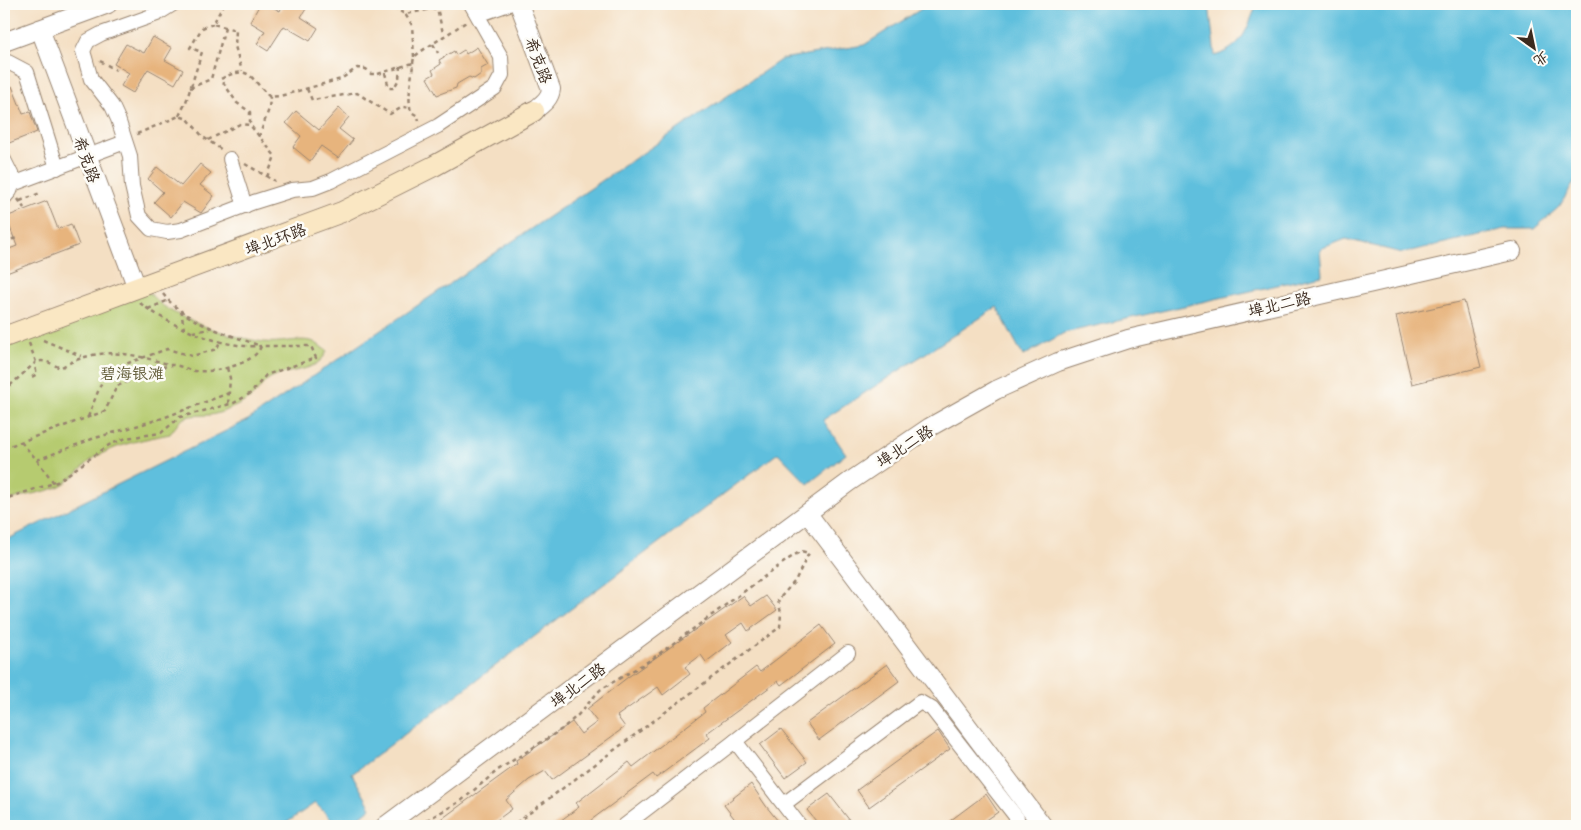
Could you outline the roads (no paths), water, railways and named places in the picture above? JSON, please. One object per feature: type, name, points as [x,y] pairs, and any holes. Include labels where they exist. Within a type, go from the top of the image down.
[{"type":"main road","name":"埠北环路","points":[[4,337],[138,295],[342,212],[434,166],[534,111]]},
{"type":"street","points":[[4,42],[108,4]]},
{"type":"street","points":[[173,4],[157,14],[88,41],[83,51],[91,79],[112,106],[130,156],[132,186],[139,216],[151,229],[167,232],[182,230],[292,190],[312,188],[332,181],[420,136],[472,106],[495,88],[502,75],[501,57],[474,10],[509,4]]},
{"type":"street","name":"希克路","points":[[519,4],[551,89],[550,95],[545,102],[534,111]]},
{"type":"street","name":"希克路","points":[[40,29],[138,295]]},
{"type":"street","points":[[4,64],[8,62],[27,72],[67,169]]},
{"type":"street","points":[[13,184],[67,169],[87,156],[125,142]]},
{"type":"street","points":[[230,159],[245,206]]},
{"type":"street","points":[[4,160],[14,180],[10,191],[4,198]]},
{"type":"street","name":"埠北二路","points":[[385,826],[856,477],[930,427],[996,390],[1058,362],[1128,339],[1512,251]]},
{"type":"street","points":[[808,514],[1043,826]]},
{"type":"street","points":[[624,826],[848,653]]},
{"type":"street","points":[[784,804],[920,702],[932,709],[1017,818],[1018,826]]},
{"type":"street","points":[[735,741],[800,826]]},
{"type":"water","points":[[929,4],[1209,4],[1215,56],[1232,47],[1243,36],[1257,4],[1577,4],[1577,178],[1559,207],[1534,229],[1505,229],[1402,253],[1346,239],[1320,249],[1322,275],[1064,333],[1023,356],[997,307],[823,420],[846,454],[808,484],[778,453],[352,774],[371,808],[349,826],[338,826],[315,803],[282,826],[4,826],[4,541],[248,420],[782,59],[864,45]]},
{"type":"park label","name":"碧海银滩","points":[[132,372]]}]
